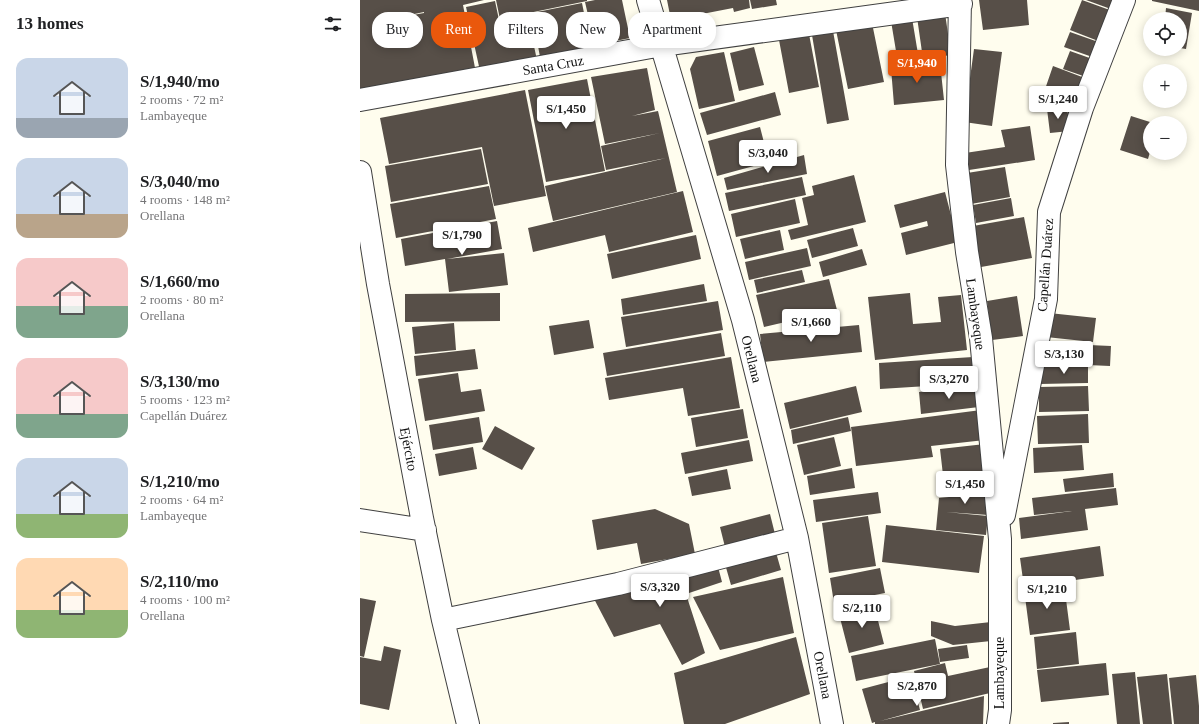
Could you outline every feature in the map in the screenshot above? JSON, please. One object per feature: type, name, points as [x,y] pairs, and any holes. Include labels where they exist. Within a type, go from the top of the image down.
[{"type":"street","name":"Orellana","points":[[648,0],[652,12]]},
{"type":"street","name":"Capellán Duárez","points":[[1000,539],[1046,299],[1049,212],[1082,108],[1124,0]]},
{"type":"street","name":"Santa Cruz","points":[[716,37],[961,2]]},
{"type":"street","name":"Lambayeque","points":[[961,2],[957,165],[967,252],[981,338],[1000,539],[1000,710],[998,724]]},
{"type":"street","name":"Santa Cruz","points":[[360,100],[646,48]]},
{"type":"street","name":"Orellana","points":[[663,48],[743,320],[797,538],[832,724]]},
{"type":"street","name":"Ejército","points":[[360,172],[369,283],[425,530],[442,620],[468,724]]},
{"type":"street","points":[[360,520],[425,530]]},
{"type":"street","points":[[442,620],[618,584],[797,538]]},
{"type":"building","points":[[360,0],[484,0],[463,5],[464,12],[431,12],[431,48],[471,48],[476,73],[360,94]]},
{"type":"building","points":[[496,0],[587,0],[534,12],[499,12]]},
{"type":"building","points":[[595,0],[622,0],[628,28],[628,38],[620,40],[620,12],[587,12],[585,2]]},
{"type":"building","points":[[667,0],[749,0],[750,8],[734,12],[733,8],[712,12],[669,12]]},
{"type":"building","points":[[750,0],[776,0],[777,5],[752,9]]},
{"type":"building","points":[[979,0],[1027,0],[1029,25],[983,30]]},
{"type":"building","points":[[1082,0],[1118,13],[1106,44],[1070,30]]},
{"type":"building","points":[[1086,0],[1123,0],[1119,12]]},
{"type":"building","points":[[1199,0],[1199,11],[1152,1]]},
{"type":"building","points":[[495,1],[497,12],[494,12],[494,48],[534,48],[537,60],[480,71],[475,48],[486,48],[486,12],[467,12],[466,7]]},
{"type":"building","points":[[582,3],[584,12],[566,12],[566,48],[591,48],[540,57],[538,48],[558,48],[558,12],[537,12]]},
{"type":"building","points":[[1166,8],[1187,12],[1166,12]]},
{"type":"building","points":[[1187,12],[1192,13],[1187,43]]},
{"type":"building","points":[[945,13],[951,55],[923,59],[917,17]]},
{"type":"building","points":[[912,18],[918,54],[897,57],[891,21]]},
{"type":"building","points":[[872,23],[884,82],[848,89],[836,30]]},
{"type":"building","points":[[833,31],[849,120],[827,124],[812,35]]},
{"type":"building","points":[[1070,32],[1104,44],[1098,59],[1064,47]]},
{"type":"building","points":[[809,34],[819,87],[789,93],[779,40]]},
{"type":"building","points":[[754,47],[764,85],[739,91],[730,53]]},
{"type":"building","points":[[974,49],[1002,52],[992,126],[964,122]]},
{"type":"building","points":[[1070,51],[1098,61],[1092,79],[1063,69]]},
{"type":"building","points":[[724,52],[735,101],[699,109],[690,69],[696,57]]},
{"type":"building","points":[[940,63],[944,100],[894,105],[891,68]]},
{"type":"building","points":[[1053,66],[1090,80],[1080,109],[1043,95]]},
{"type":"building","points":[[647,68],[655,110],[632,116],[658,111],[677,192],[553,221],[545,186],[666,158],[606,170],[601,146],[660,133],[605,144],[591,77]]},
{"type":"building","points":[[587,79],[605,171],[546,182],[528,90]]},
{"type":"building","points":[[525,90],[546,196],[494,206],[482,147],[389,164],[380,118]]},
{"type":"building","points":[[775,92],[781,115],[707,135],[700,113]]},
{"type":"building","points":[[1067,107],[1070,131],[1050,133],[1047,109]]},
{"type":"building","points":[[1131,116],[1143,120],[1143,157],[1120,150]]},
{"type":"building","points":[[1030,126],[1035,160],[969,170],[965,153],[1005,147],[1001,130]]},
{"type":"building","points":[[760,127],[769,162],[717,176],[708,141]]},
{"type":"building","points":[[481,149],[488,184],[391,202],[385,166]]},
{"type":"building","points":[[804,155],[807,174],[727,190],[724,178]]},
{"type":"building","points":[[1005,167],[1010,197],[971,204],[967,173]]},
{"type":"building","points":[[854,175],[866,222],[791,240],[788,230],[808,225],[802,198],[814,195],[812,186]]},
{"type":"building","points":[[802,177],[806,195],[729,211],[725,193]]},
{"type":"building","points":[[489,186],[496,219],[396,238],[390,204]]},
{"type":"building","points":[[683,191],[693,232],[609,252],[605,235],[533,252],[528,228]]},
{"type":"building","points":[[945,192],[958,242],[906,255],[901,233],[928,226],[927,221],[900,228],[894,205]]},
{"type":"building","points":[[1011,198],[1014,216],[976,223],[973,205]]},
{"type":"building","points":[[795,199],[800,223],[736,237],[731,214]]},
{"type":"building","points":[[1024,217],[1032,258],[981,267],[973,226]]},
{"type":"building","points":[[497,221],[502,249],[447,259],[504,253],[508,285],[449,292],[445,259],[405,266],[401,239]]},
{"type":"building","points":[[853,228],[858,246],[812,258],[807,240]]},
{"type":"building","points":[[780,230],[784,250],[745,259],[740,239]]},
{"type":"building","points":[[696,235],[701,259],[612,279],[607,254]]},
{"type":"building","points":[[807,248],[811,266],[749,280],[745,262]]},
{"type":"building","points":[[862,249],[867,265],[823,277],[819,262]]},
{"type":"building","points":[[802,270],[805,282],[757,293],[754,280]]},
{"type":"building","points":[[829,279],[837,310],[764,327],[756,295]]},
{"type":"building","points":[[704,284],[707,301],[623,315],[621,299]]},
{"type":"building","points":[[500,293],[500,321],[405,322],[405,294]]},
{"type":"building","points":[[910,293],[913,324],[941,322],[938,297],[961,295],[967,350],[875,360],[868,297]]},
{"type":"building","points":[[1017,296],[1023,336],[992,340],[987,301]]},
{"type":"building","points":[[718,301],[723,330],[626,347],[621,317]]},
{"type":"building","points":[[1049,313],[1096,318],[1093,342],[1046,337]]},
{"type":"building","points":[[589,320],[594,348],[554,355],[549,326]]},
{"type":"building","points":[[454,323],[456,350],[415,354],[412,327]]},
{"type":"building","points":[[859,325],[862,352],[763,362],[760,334]]},
{"type":"building","points":[[721,333],[725,356],[607,376],[603,353]]},
{"type":"building","points":[[1044,343],[1111,346],[1110,366],[1043,363]]},
{"type":"building","points":[[475,349],[478,369],[416,376],[414,356]]},
{"type":"building","points":[[731,357],[740,408],[688,416],[683,388],[609,400],[605,378]]},
{"type":"building","points":[[973,357],[975,383],[880,389],[879,363]]},
{"type":"building","points":[[1040,367],[1088,367],[1088,383],[1040,384]]},
{"type":"building","points":[[458,373],[461,392],[481,389],[485,411],[425,421],[418,379]]},
{"type":"building","points":[[976,385],[979,407],[921,414],[919,392]]},
{"type":"building","points":[[856,386],[862,412],[790,429],[784,403]]},
{"type":"building","points":[[1088,386],[1089,411],[1039,412],[1039,387]]},
{"type":"building","points":[[743,409],[748,438],[696,447],[691,418]]},
{"type":"building","points":[[981,410],[985,440],[931,446],[933,457],[856,466],[851,427]]},
{"type":"building","points":[[1088,414],[1089,443],[1038,444],[1037,416]]},
{"type":"building","points":[[479,417],[483,442],[433,450],[429,425]]},
{"type":"building","points":[[848,417],[851,431],[793,444],[791,430]]},
{"type":"building","points":[[495,426],[535,448],[522,470],[482,449]]},
{"type":"building","points":[[834,437],[841,466],[804,475],[797,445]]},
{"type":"building","points":[[749,440],[753,461],[685,474],[681,453]]},
{"type":"building","points":[[985,444],[988,471],[943,475],[940,449]]},
{"type":"building","points":[[1082,445],[1084,470],[1034,473],[1033,448]]},
{"type":"building","points":[[473,447],[477,469],[439,476],[435,454]]},
{"type":"building","points":[[852,468],[855,488],[810,495],[807,476]]},
{"type":"building","points":[[727,469],[731,489],[692,496],[688,477]]},
{"type":"building","points":[[985,472],[988,493],[988,515],[946,512],[988,516],[986,535],[936,530],[939,498],[949,497],[946,476]]},
{"type":"building","points":[[1113,473],[1114,487],[1065,492],[1063,479]]},
{"type":"building","points":[[1116,488],[1118,505],[1085,509],[1088,530],[1021,539],[1019,518],[1072,511],[1034,515],[1032,498]]},
{"type":"building","points":[[878,492],[881,513],[816,522],[813,500]]},
{"type":"building","points":[[655,509],[689,524],[695,554],[641,564],[637,543],[597,550],[592,520]]},
{"type":"building","points":[[770,514],[776,538],[726,551],[720,527]]},
{"type":"building","points":[[868,516],[876,566],[829,573],[822,523]]},
{"type":"building","points":[[886,525],[984,536],[979,573],[882,562]]},
{"type":"building","points":[[1100,546],[1104,576],[1024,587],[1020,558]]},
{"type":"building","points":[[775,549],[781,570],[731,585],[725,564]]},
{"type":"building","points":[[717,563],[722,582],[686,594],[705,653],[682,665],[660,624],[614,637],[592,595]]},
{"type":"building","points":[[880,568],[885,593],[834,603],[830,578]]},
{"type":"building","points":[[783,577],[794,633],[720,650],[693,597]]},
{"type":"building","points":[[1064,584],[1070,630],[1030,635],[1024,589]]},
{"type":"building","points":[[360,598],[376,601],[364,657],[360,656]]},
{"type":"building","points":[[874,605],[884,644],[849,653],[839,614]]},
{"type":"building","points":[[931,621],[955,626],[991,622],[991,641],[953,645],[931,636]]},
{"type":"building","points":[[1076,632],[1079,664],[1037,669],[1034,637]]},
{"type":"building","points":[[796,637],[810,694],[725,724],[684,724],[674,673]]},
{"type":"building","points":[[935,639],[940,664],[856,681],[851,656]]},
{"type":"building","points":[[967,645],[969,658],[940,662],[938,649]]},
{"type":"building","points":[[384,646],[401,650],[389,710],[360,704],[360,657],[381,661]]},
{"type":"building","points":[[945,663],[948,676],[990,667],[990,693],[923,709],[914,671]]},
{"type":"building","points":[[1106,663],[1109,695],[1041,702],[1037,670]]},
{"type":"building","points":[[1135,672],[1140,724],[1117,724],[1112,674]]},
{"type":"building","points":[[1167,674],[1172,724],[1143,724],[1137,677]]},
{"type":"building","points":[[1196,675],[1199,724],[1174,724],[1169,678]]},
{"type":"building","points":[[911,676],[920,710],[880,721],[984,696],[983,724],[872,723],[862,689]]},
{"type":"building","points":[[1069,722],[1069,724],[1053,724],[1053,723]]}]
